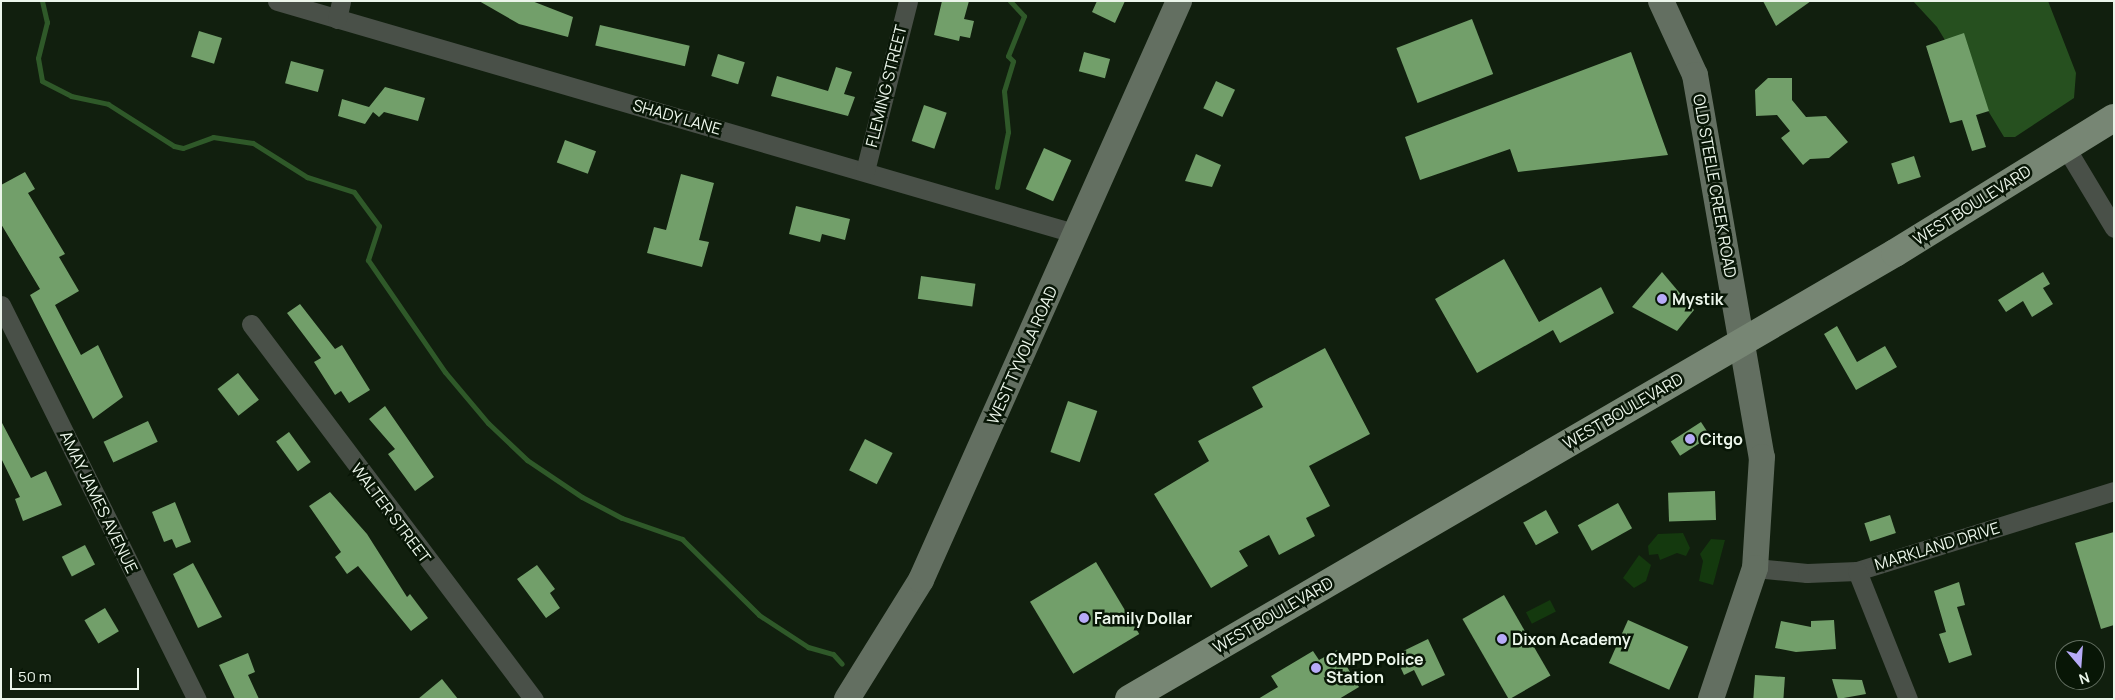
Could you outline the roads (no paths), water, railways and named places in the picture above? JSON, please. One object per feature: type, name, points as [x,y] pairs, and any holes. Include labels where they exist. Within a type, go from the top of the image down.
[{"type":"main road","name":"WEST BOULEVARD","points":[[1129,699],[1741,342],[2114,118]]},
{"type":"street","name":"SHADY LANE","points":[[277,1],[339,10],[1077,234]]},
{"type":"street","name":"FLEMING STREET","points":[[865,171],[908,1]]},
{"type":"street","name":"WEST TYVOLA ROAD","points":[[847,699],[921,580],[1077,234],[1179,1]]},
{"type":"street","name":"OLD STEELE CREEK ROAD","points":[[1661,1],[1695,75],[1762,458],[1756,568],[1711,699]]},
{"type":"street","points":[[2066,148],[2114,228]]},
{"type":"street","name":"AMAY JAMES AVENUE","points":[[1,305],[197,699]]},
{"type":"street","name":"WALTER STREET","points":[[252,324],[526,696]]},
{"type":"street","name":"MARKLAND DRIVE","points":[[1756,568],[1807,573],[1857,571],[2114,491]]},
{"type":"street","points":[[1857,571],[1908,699]]},
{"type":"waterway","points":[[42,1],[47,22],[38,58],[42,81],[71,96],[108,104],[174,146],[183,148],[213,137],[253,143],[307,177],[354,192],[379,226],[368,260],[445,372],[488,423],[527,460],[582,497],[622,518],[682,539],[759,615],[808,647],[833,654],[842,664]]},
{"type":"waterway","points":[[997,187],[1008,132],[1004,91],[1013,61],[1008,56],[1024,16],[1010,1]]},
{"type":"place","name":"Mystik","points":[[1662,299]]},
{"type":"place","name":"Citgo","points":[[1690,439]]},
{"type":"place","name":"Family Dollar","points":[[1084,618]]},
{"type":"place","name":"Dixon Academy","points":[[1502,639]]},
{"type":"place","name":"CMPD Police Station","points":[[1316,668]]}]
